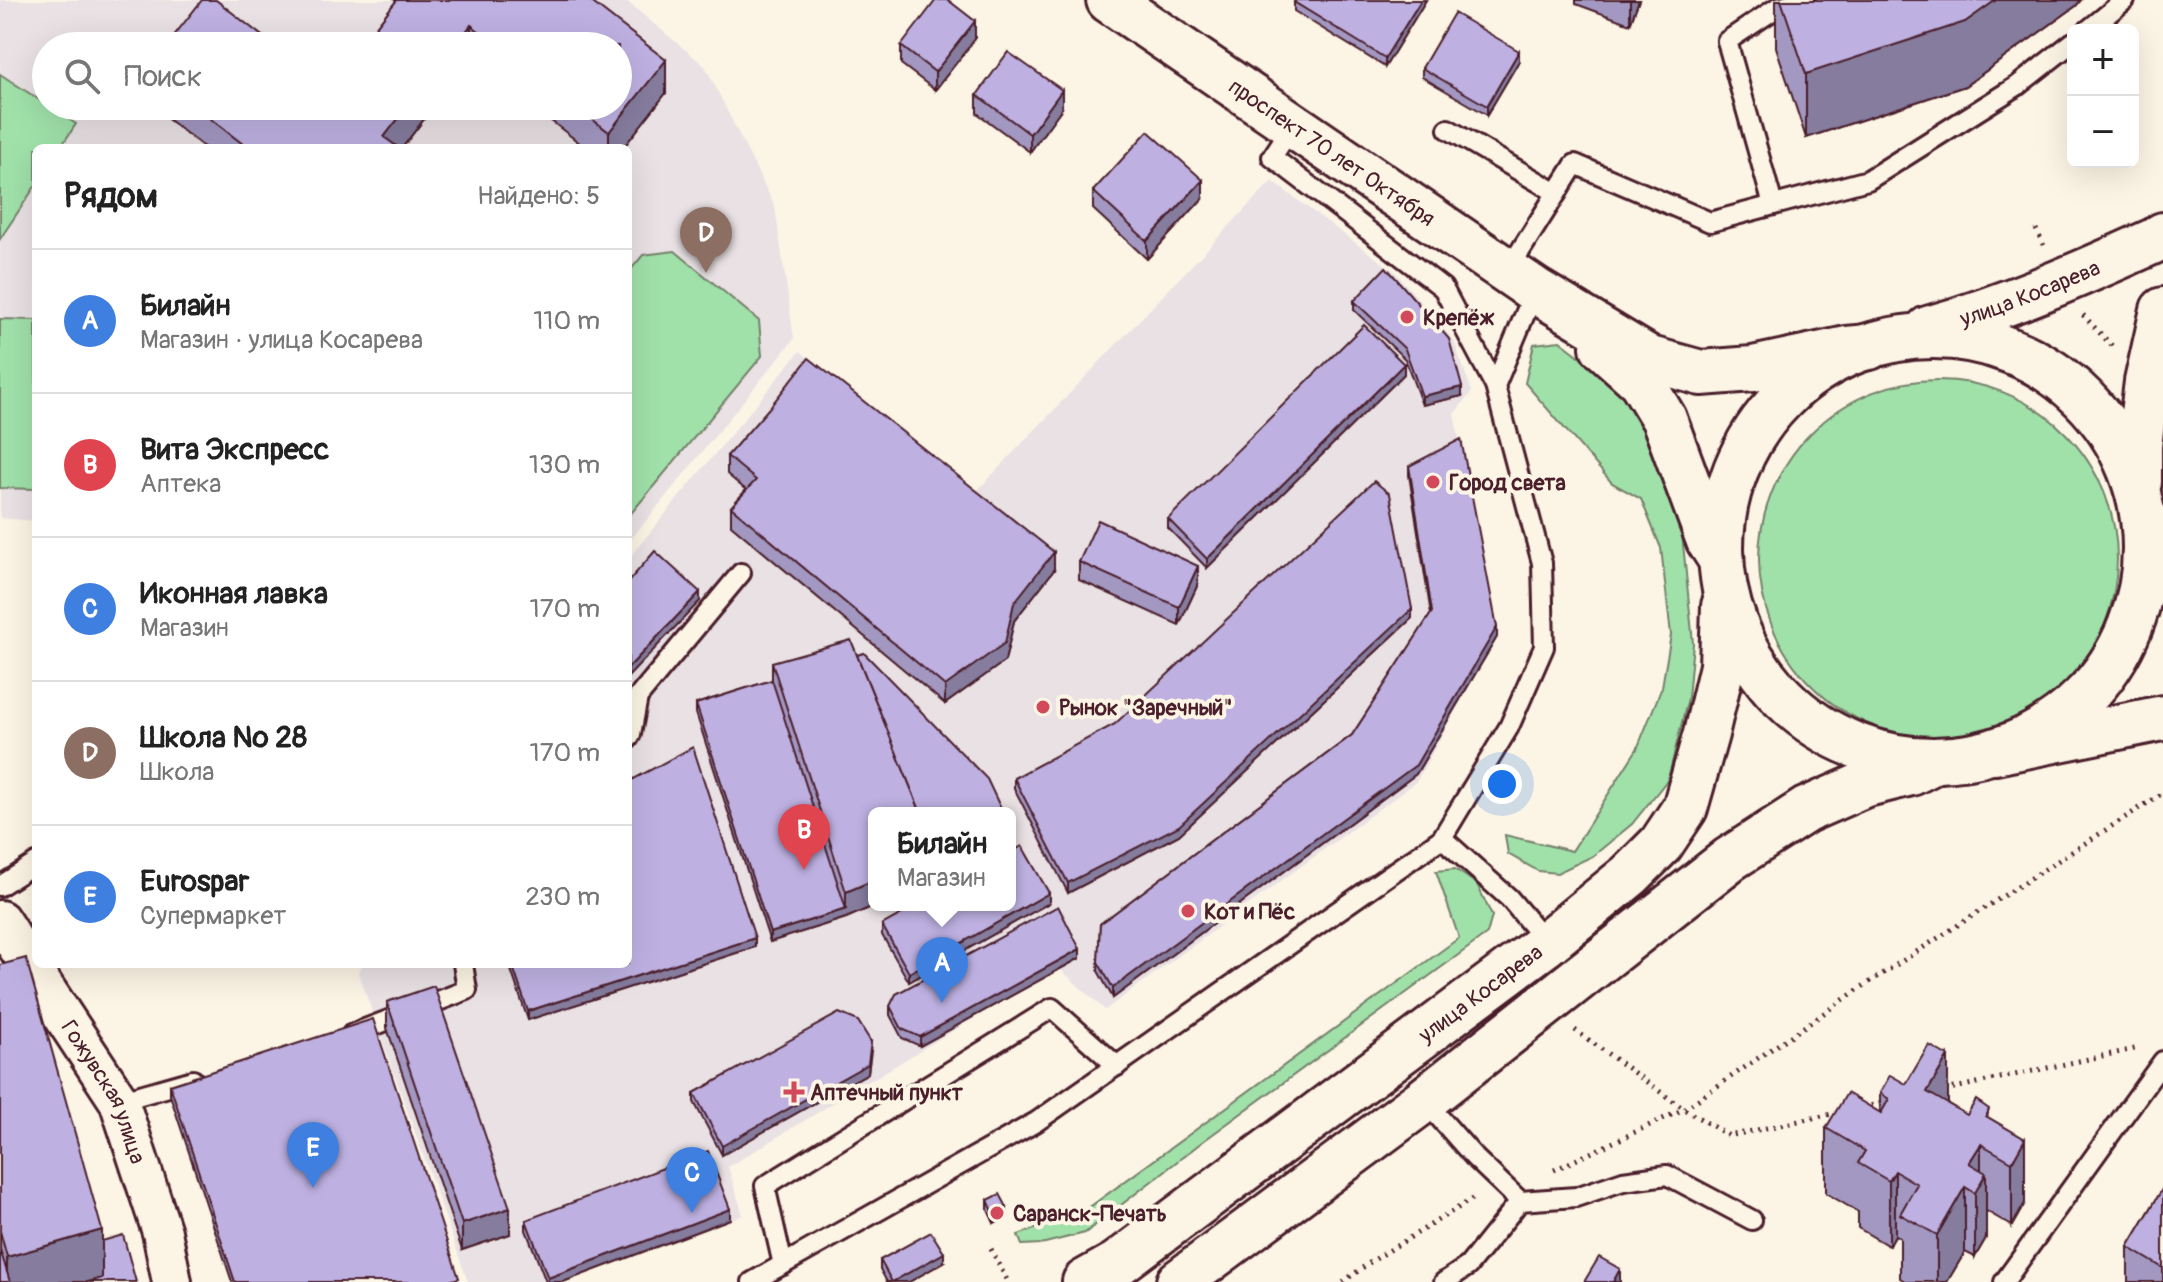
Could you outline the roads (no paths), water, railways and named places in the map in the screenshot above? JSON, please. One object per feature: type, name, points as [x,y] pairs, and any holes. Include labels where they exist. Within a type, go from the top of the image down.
[{"type":"main road","name":"проспект 70 лет Октября","points":[[1109,0],[1532,288],[1650,359],[1701,373],[1753,369],[1880,343]]},
{"type":"main road","name":"улица Косарева","points":[[1085,1282],[1117,1264],[1547,943],[1631,874],[1661,844],[1685,808],[1722,666],[1721,534],[1729,488],[1752,436],[1789,391],[1837,358],[1986,312],[2163,235]]},
{"type":"main road","name":"проспект 70 лет Октября","points":[[1532,288],[1641,381],[1664,419],[1741,638],[1775,690],[1823,729],[1877,753],[1937,761]]},
{"type":"main road","points":[[1995,752],[2037,734],[2077,705],[2117,657],[2138,609],[2149,519],[2139,446],[2147,382],[2163,310]]},
{"type":"main road","points":[[1880,343],[1967,338],[2028,358],[2077,391],[2114,436],[2149,519]]},
{"type":"main road","points":[[1179,1282],[1424,1100],[1730,859],[1806,810],[1863,785],[1911,773],[1937,761],[2163,718]]},
{"type":"street","name":"Гожувская улица","points":[[0,920],[119,1101],[162,1232],[172,1282]]},
{"type":"lane","points":[[1773,205],[1727,41],[1778,7],[1805,0]]},
{"type":"lane","points":[[2095,24],[2125,0]]},
{"type":"lane","points":[[1495,386],[1532,288],[1557,193],[1575,164],[1710,222],[1868,180],[2017,86],[2067,47]]},
{"type":"lane","points":[[752,1282],[1036,1122],[1442,838],[1509,727],[1544,647],[1542,563],[1495,386],[1443,288],[1272,157],[1293,125]]},
{"type":"lane","points":[[1448,129],[1557,193]]},
{"type":"lane","points":[[632,729],[638,697],[741,573]]},
{"type":"lane","points":[[1442,838],[1509,898],[1547,943]]},
{"type":"lane","points":[[0,886],[32,866]]},
{"type":"lane","points":[[330,1043],[467,990],[464,968]]},
{"type":"lane","points":[[783,1265],[765,1186],[1052,1008],[1117,1066]]},
{"type":"lane","points":[[2004,1282],[2163,1061]]},
{"type":"lane","points":[[119,1101],[209,1076]]},
{"type":"lane","points":[[1424,1100],[1475,1158],[1520,1201]]},
{"type":"lane","points":[[1444,1282],[1468,1266],[1520,1201],[1576,1197],[1623,1181],[1667,1175],[1752,1220]]},
{"type":"place","name":"Школа № 28","points":[[706,273]]},
{"type":"place","name":"Крепёж","points":[[1407,317]]},
{"type":"place","name":"Город света","points":[[1433,482]]},
{"type":"place","name":"Рынок \"Заречный\"","points":[[1043,707]]},
{"type":"place","name":"Вита Экспресс","points":[[804,870]]},
{"type":"place","name":"Кот и Пёс","points":[[1188,911]]},
{"type":"place","name":"Билайн","points":[[942,1003]]},
{"type":"place","name":"Аптечный пункт","points":[[794,1092]]},
{"type":"place","name":"Eurospar","points":[[313,1188]]},
{"type":"place","name":"Иконная лавка","points":[[692,1213]]},
{"type":"place","name":"Саранск-Печать","points":[[997,1213]]}]
